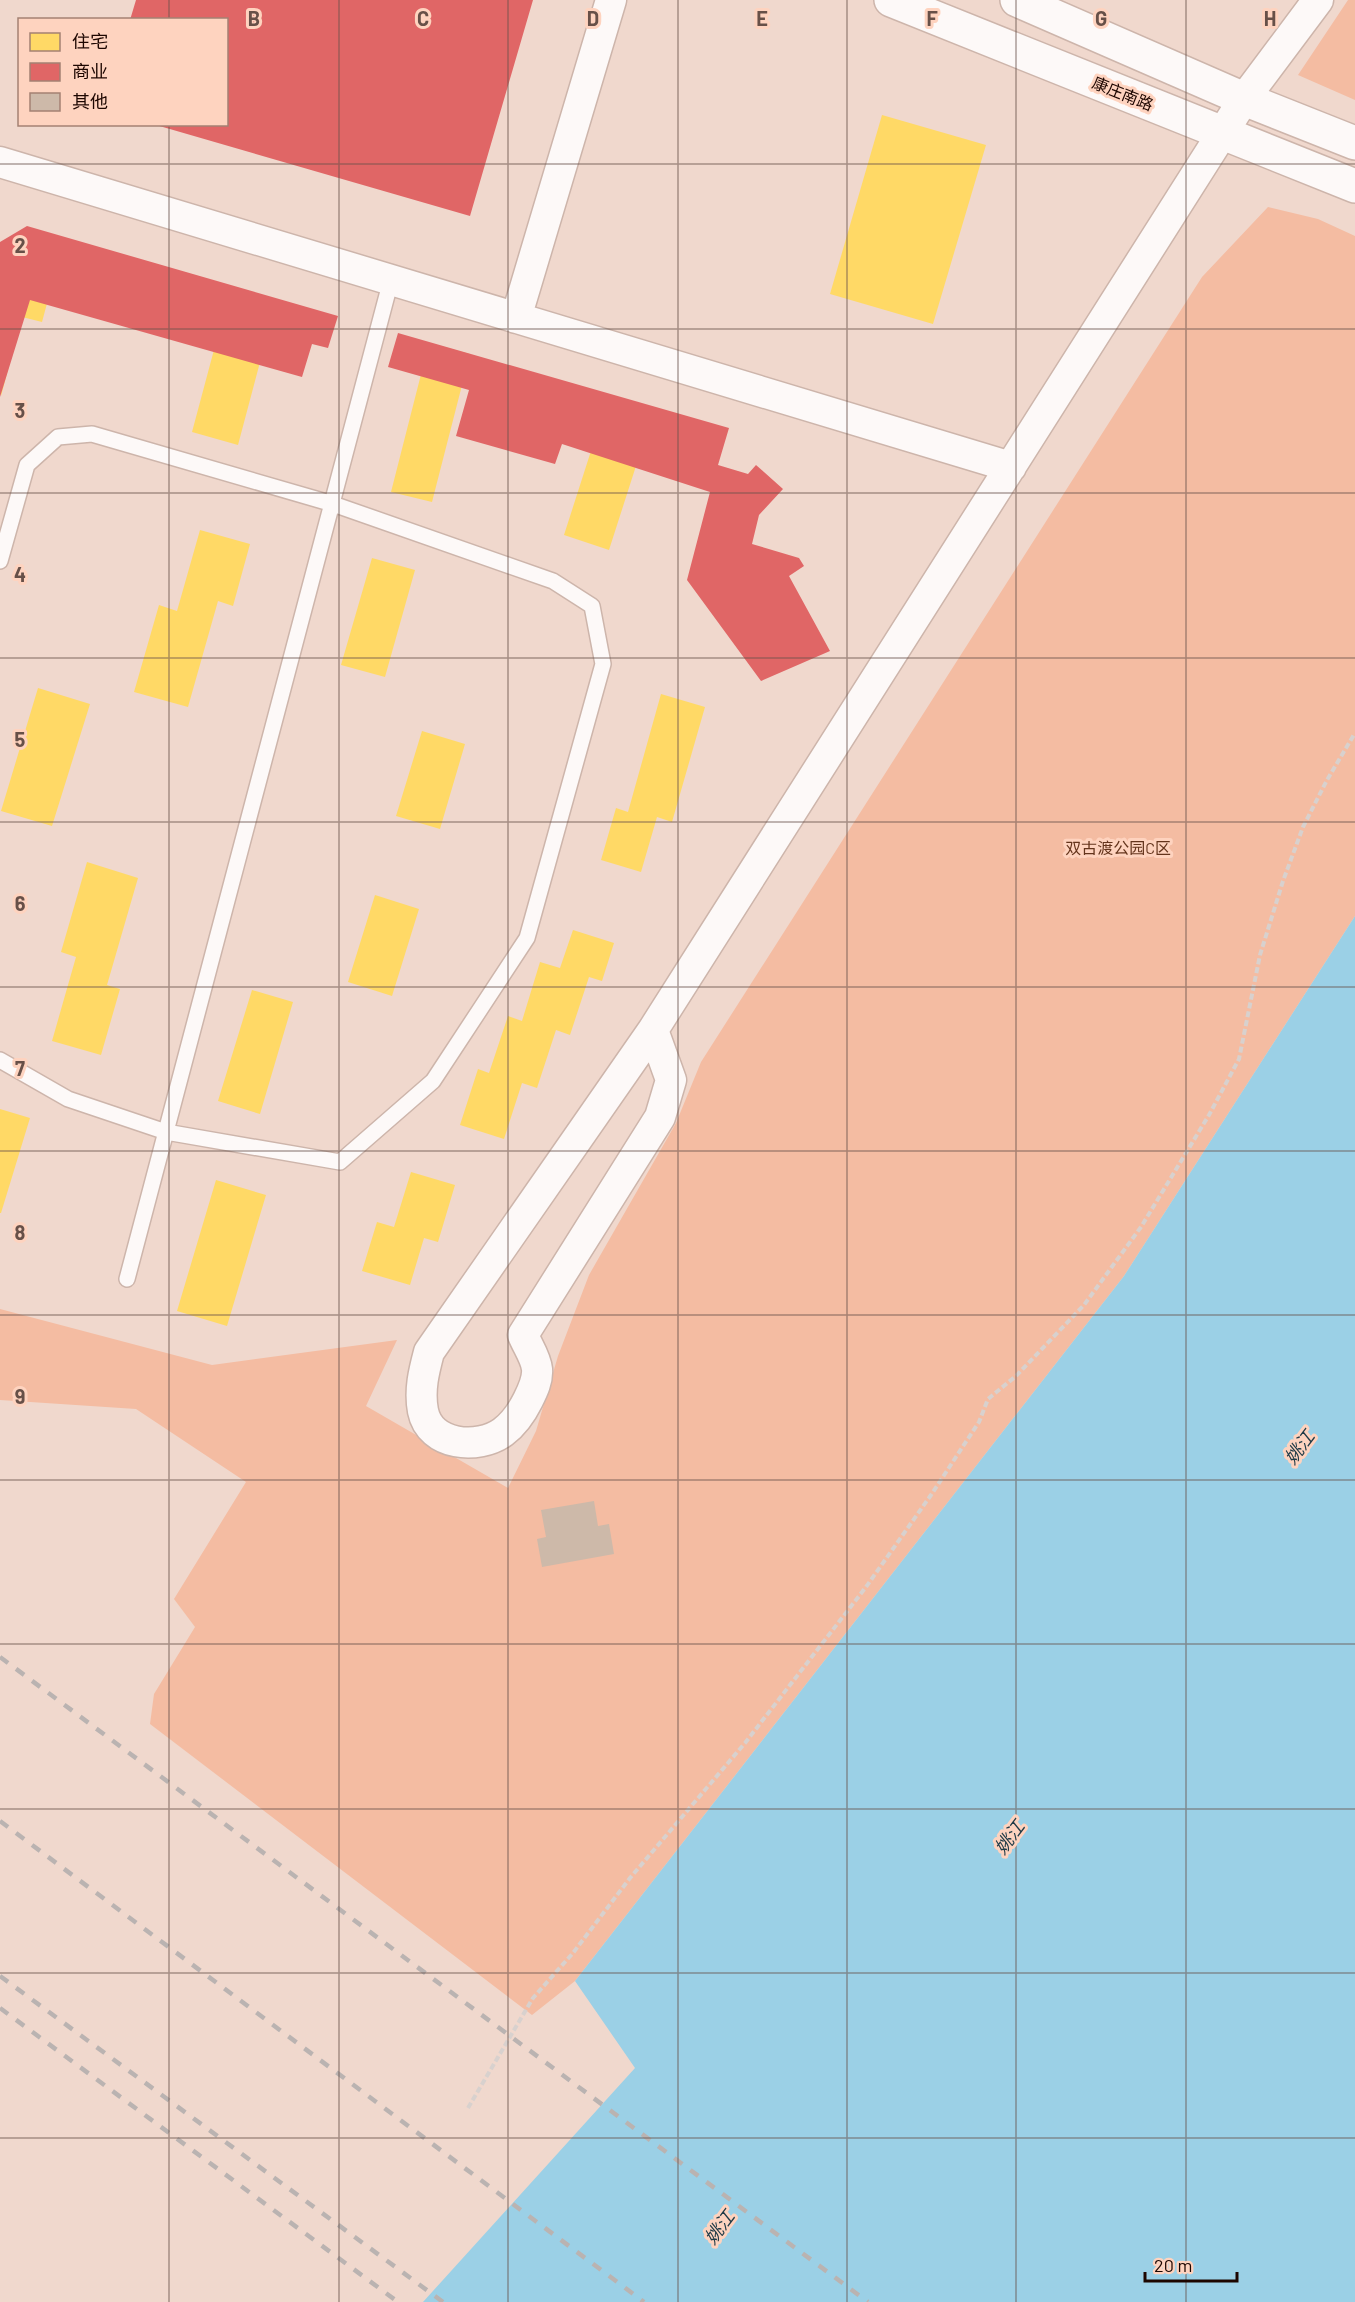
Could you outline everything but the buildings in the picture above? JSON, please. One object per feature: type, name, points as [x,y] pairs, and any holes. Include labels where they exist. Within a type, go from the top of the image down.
[{"type":"main road","name":"康庄南路","points":[[891,0],[1355,186]]},
{"type":"main road","points":[[1017,0],[1244,99],[1355,143]]},
{"type":"street","points":[[516,318],[611,0]]},
{"type":"street","points":[[652,1030],[671,1080],[660,1117],[523,1335],[537,1368],[535,1387],[521,1415],[502,1432],[484,1442],[461,1443],[437,1435],[423,1413],[421,1380],[429,1352],[652,1030],[1244,99],[1318,0]]},
{"type":"street","points":[[0,162],[1011,467]]},
{"type":"lane","points":[[128,1279],[391,280]]},
{"type":"lane","points":[[0,561],[27,465],[58,436],[92,434],[333,504],[553,581],[592,606],[603,664],[527,938],[434,1081],[340,1162],[166,1132],[68,1099],[0,1060]]},
{"type":"path","points":[[468,2108],[533,1998],[573,1953],[630,1878],[745,1743],[866,1587],[932,1495],[979,1422],[988,1399],[1016,1377],[1084,1305],[1141,1227],[1209,1115],[1239,1059],[1260,956],[1283,881],[1303,827],[1327,780],[1355,734]]},
{"type":"green space","points":[[1348,0],[1355,0],[1355,100],[1298,75]]},
{"type":"green space","name":"双古渡公园C区","points":[[1268,207],[1318,219],[1355,236],[1355,916],[1124,1276],[575,1981],[532,2015],[150,1724],[154,1694],[195,1627],[174,1599],[246,1482],[136,1409],[0,1400],[0,1309],[212,1365],[397,1340],[366,1406],[508,1488],[536,1431],[558,1356],[589,1275],[676,1123],[701,1062],[1202,277]]},
{"type":"water","name":"姚江","points":[[1355,916],[1355,2302],[423,2302],[635,2068],[575,1981],[1124,1276]]},
{"type":"railway","points":[[0,1657],[868,2302]]},
{"type":"railway","points":[[0,1821],[644,2302]]},
{"type":"railway","points":[[0,1976],[443,2302]]},
{"type":"railway","points":[[0,2008],[398,2302]]}]
